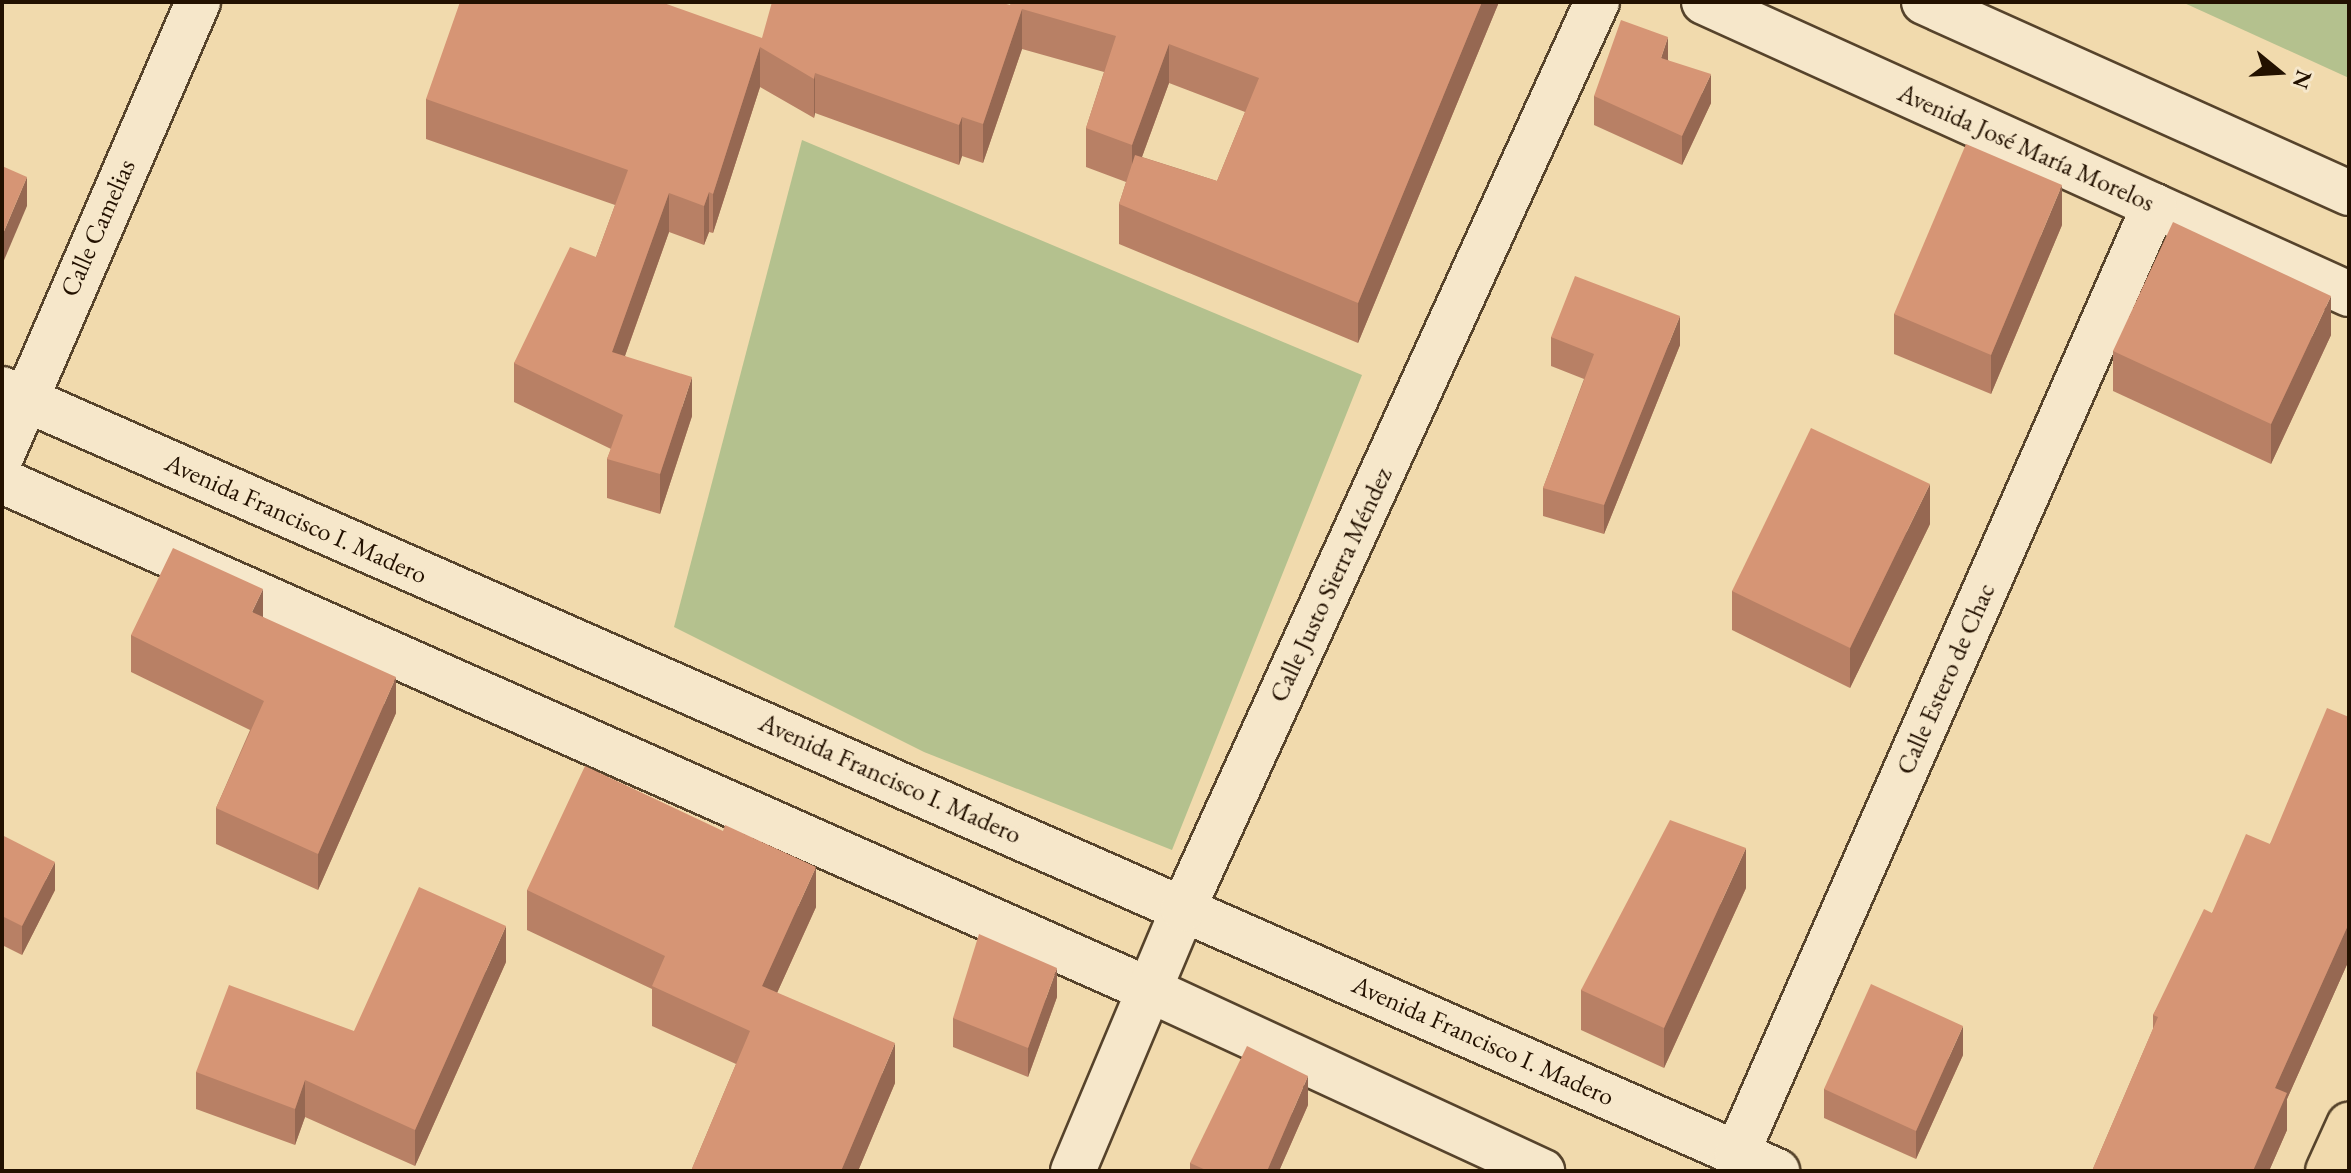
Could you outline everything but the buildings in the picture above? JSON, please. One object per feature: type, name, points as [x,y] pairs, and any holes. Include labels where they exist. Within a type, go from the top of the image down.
[{"type":"main road","points":[[2328,1171],[2349,1125]]},
{"type":"street","name":"Calle Camelias","points":[[2,455],[13,394],[198,2]]},
{"type":"street","name":"Calle Justo Sierra Méndez","points":[[1073,1171],[1152,991],[1183,909],[1597,2]]},
{"type":"street","name":"Avenida José María Morelos","points":[[1704,2],[2349,294]]},
{"type":"street","points":[[1924,2],[2349,193]]},
{"type":"street","name":"Calle Estero de Chac","points":[[1737,1153],[2154,206]]},
{"type":"street","name":"Avenida Francisco I. Madero","points":[[13,394],[1777,1171]]},
{"type":"street","points":[[2,481],[1152,991],[1542,1171]]},
{"type":"green space","points":[[2182,2],[2349,2],[2349,78]]},
{"type":"green space","points":[[802,140],[1362,375],[1172,850],[924,752],[674,627]]}]
